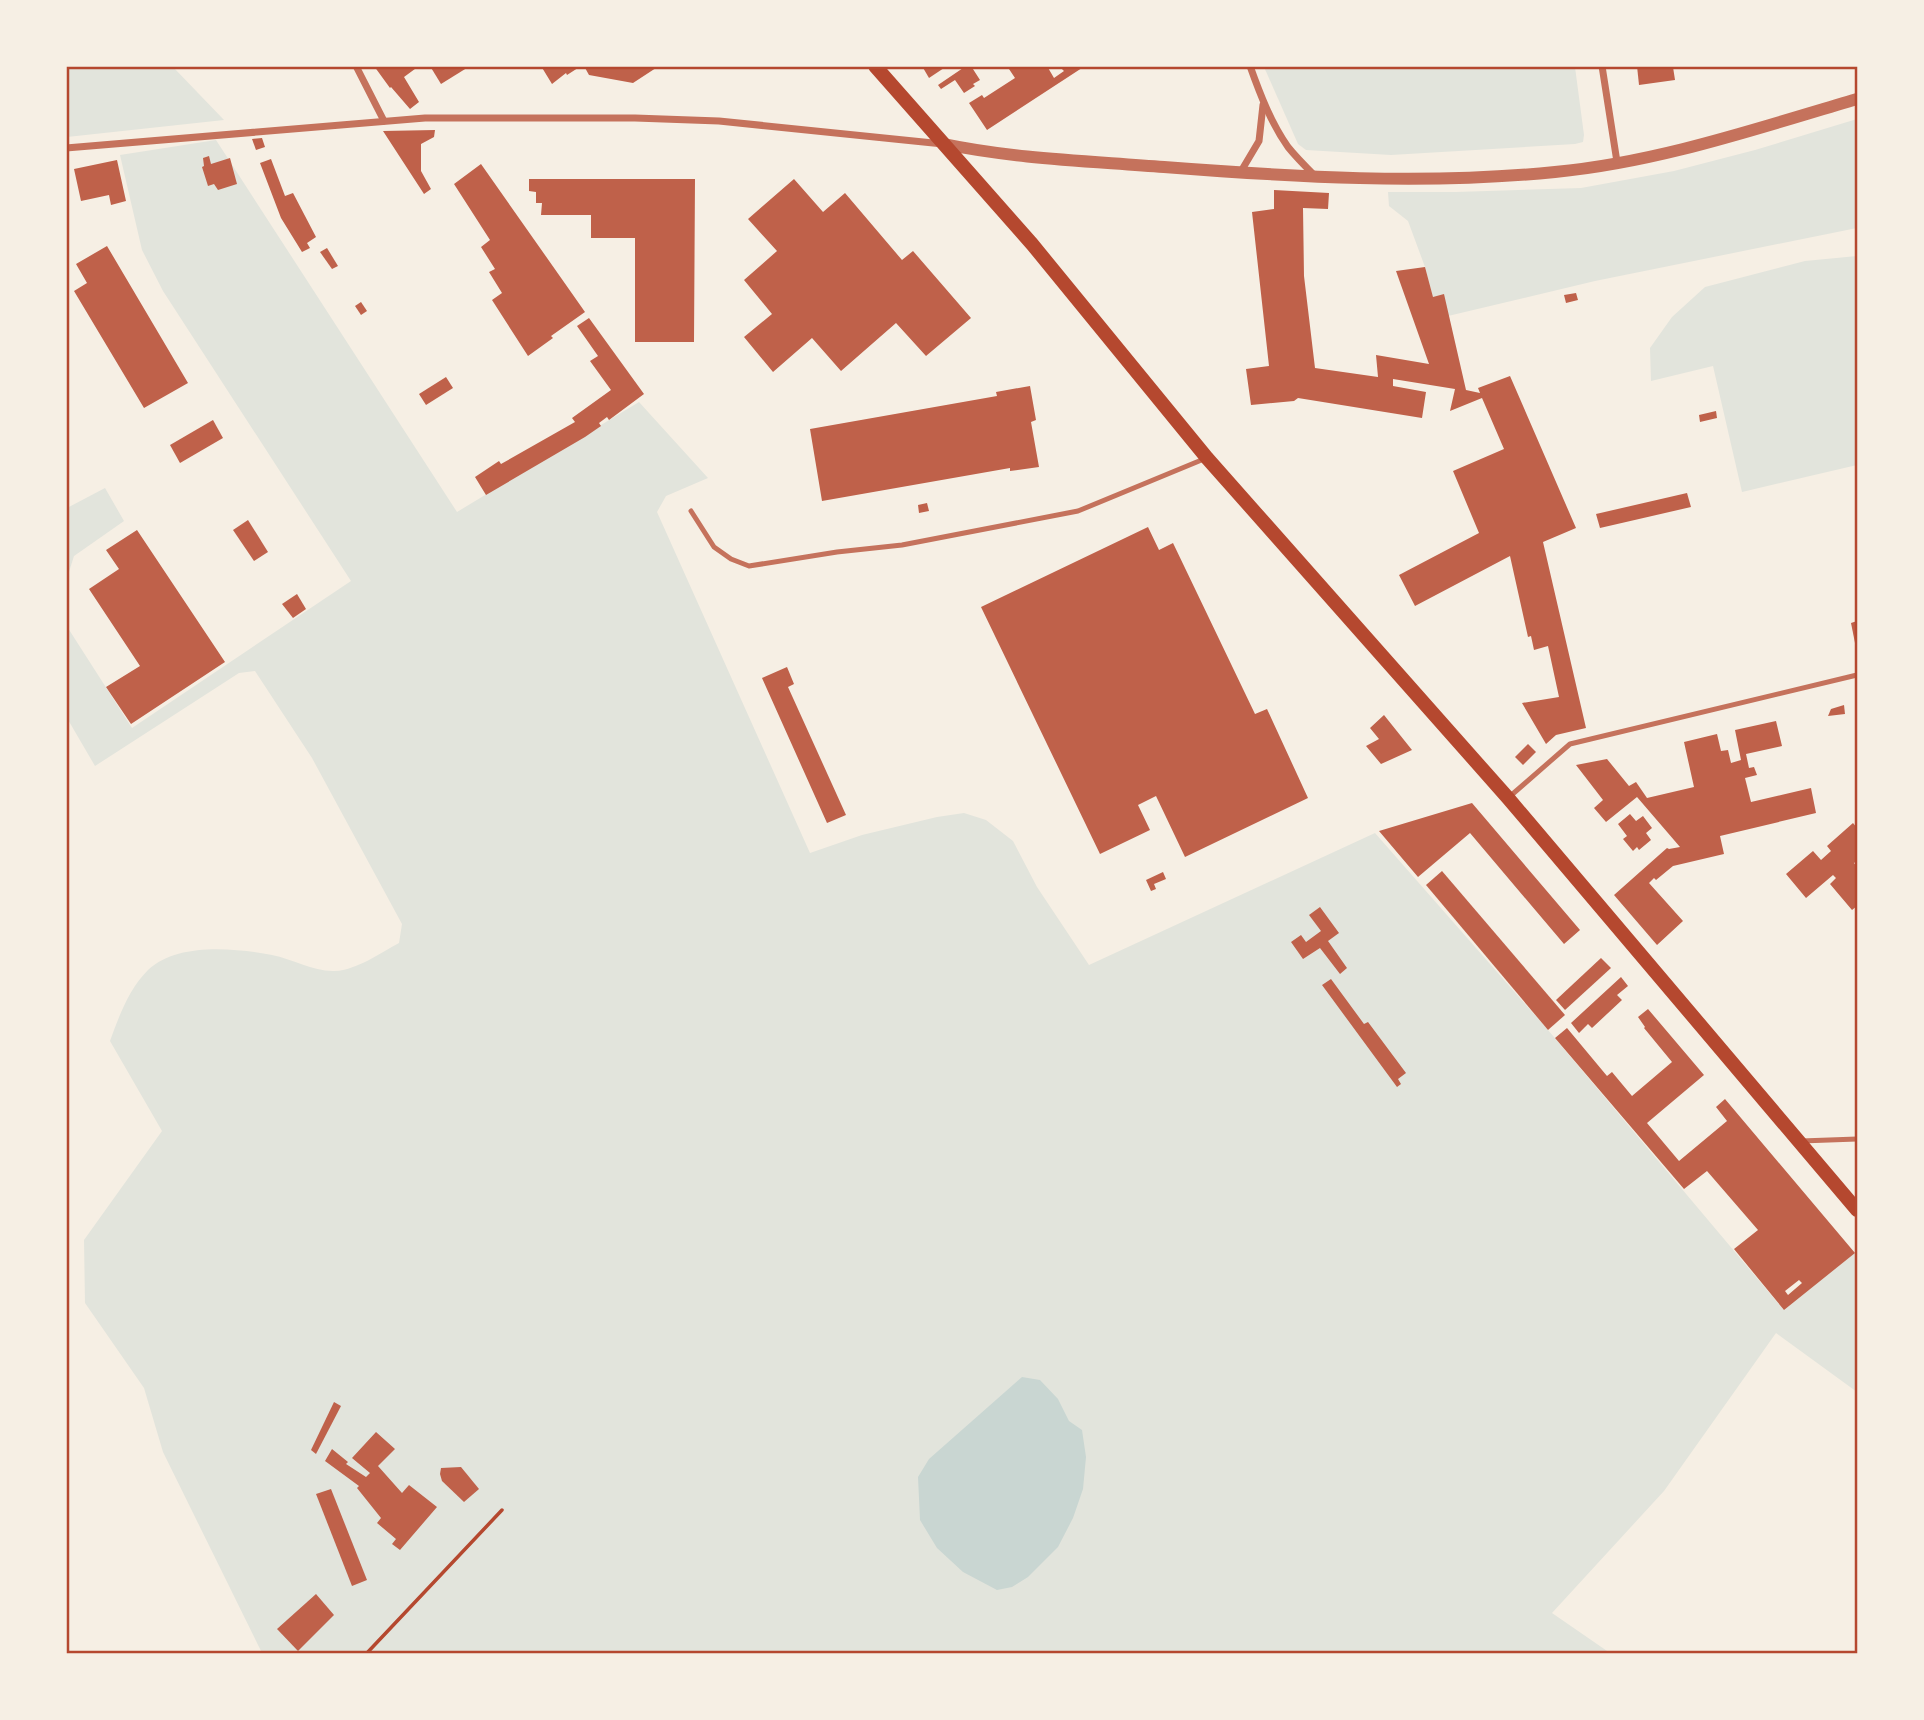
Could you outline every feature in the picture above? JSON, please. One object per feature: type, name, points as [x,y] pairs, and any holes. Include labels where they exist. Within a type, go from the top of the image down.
[{"type":"main road","points":[[875,66],[1032,244],[1207,458],[1508,798],[1857,1210]]},
{"type":"street","points":[[356,66],[384,121]]},
{"type":"street","points":[[1250,66],[1263,100],[1289,148],[1315,176]]},
{"type":"street","points":[[1602,66],[1617,162]]},
{"type":"street","points":[[66,148],[438,118],[635,118],[719,121],[944,144],[989,153],[1240,173],[1338,179],[1449,178],[1556,172],[1697,147],[1857,99]]},
{"type":"street","points":[[1240,173],[1259,141],[1263,100]]},
{"type":"lane","points":[[691,511],[714,547],[731,559],[749,566],[902,545],[1078,511],[1207,458]]},
{"type":"lane","points":[[1508,798],[1570,744],[1857,675]]},
{"type":"lane","points":[[1798,1141],[1857,1139]]},
{"type":"path","points":[[366,1654],[502,1510]]},
{"type":"shaded area","points":[[66,67],[173,67],[224,120],[67,137]]},
{"type":"shaded area","points":[[1264,67],[1575,67],[1583,142],[1391,155],[1306,150],[1298,144]]},
{"type":"shaded area","points":[[1857,119],[1857,228],[1595,281],[1448,316],[1433,297],[1408,221],[1389,206],[1388,192],[1581,188],[1674,171]]},
{"type":"shaded area","points":[[216,140],[457,512],[639,402],[708,478],[666,496],[657,512],[810,853],[862,835],[937,817],[964,813],[986,820],[1013,841],[1037,887],[1089,965],[1375,833],[1548,1030],[1783,1309],[1856,1252],[1857,1392],[1776,1333],[1664,1491],[1552,1613],[1610,1653],[262,1653],[163,1452],[144,1388],[85,1303],[84,1240],[162,1131],[110,1041],[135,986],[148,970],[160,961],[190,951],[225,949],[258,952],[319,969],[343,970],[352,968],[399,943],[402,924],[312,758],[255,671],[239,673],[95,766],[67,718],[66,625],[132,728],[351,581],[163,291],[142,250],[120,155]]},
{"type":"shaded area","points":[[1857,256],[1857,465],[1742,492],[1713,366],[1651,381],[1650,348],[1672,317],[1705,287],[1805,261]]},
{"type":"shaded area","points":[[105,488],[124,521],[74,556],[67,578],[67,508]]},
{"type":"shaded area","points":[[1022,1377],[1040,1380],[1058,1399],[1069,1421],[1082,1430],[1086,1457],[1083,1489],[1073,1518],[1058,1547],[1028,1577],[1012,1587],[997,1590],[963,1572],[937,1548],[920,1520],[918,1477],[929,1459]]},
{"type":"building","points":[[374,66],[419,66],[404,77],[419,102],[410,109]]},
{"type":"building","points":[[430,66],[470,66],[441,84]]},
{"type":"building","points":[[541,66],[581,66],[552,84]]},
{"type":"building","points":[[584,66],[659,66],[633,83],[589,75]]},
{"type":"building","points":[[922,66],[947,66],[929,78]]},
{"type":"building","points":[[966,66],[971,66],[980,80],[973,84],[975,86],[964,93],[955,80],[941,89],[938,85]]},
{"type":"building","points":[[1007,66],[1047,66],[1054,78],[1064,71],[1061,68],[1063,66],[1085,66],[987,130],[969,103],[982,95],[984,98],[1015,78]]},
{"type":"building","points":[[1637,66],[1673,67],[1675,80],[1639,85]]},
{"type":"building","points":[[435,130],[434,137],[421,144],[421,171],[431,189],[424,194],[383,131]]},
{"type":"building","points":[[262,138],[265,147],[256,150],[252,139]]},
{"type":"building","points":[[209,156],[211,164],[230,158],[237,184],[218,190],[214,184],[208,186],[202,167],[203,158]]},
{"type":"building","points":[[271,159],[285,196],[293,193],[316,237],[307,243],[310,248],[302,252],[281,218],[260,163]]},
{"type":"building","points":[[117,160],[126,201],[111,205],[109,195],[81,201],[74,169]]},
{"type":"building","points":[[481,164],[585,312],[528,356],[492,300],[502,293],[489,272],[495,269],[481,247],[490,240],[454,184]]},
{"type":"building","points":[[529,179],[695,179],[694,342],[635,342],[635,238],[591,238],[591,215],[541,215],[542,203],[536,203],[536,192],[529,191]]},
{"type":"building","points":[[794,179],[823,212],[845,193],[902,260],[913,251],[971,318],[926,356],[896,323],[841,371],[812,338],[773,372],[744,337],[772,314],[744,280],[777,251],[748,219]]},
{"type":"building","points":[[1274,190],[1329,193],[1328,209],[1303,208],[1304,276],[1315,368],[1378,377],[1376,355],[1429,364],[1396,271],[1425,267],[1433,297],[1444,294],[1466,390],[1480,393],[1478,388],[1510,376],[1576,528],[1543,542],[1586,728],[1556,735],[1546,744],[1522,703],[1559,697],[1548,646],[1534,650],[1531,636],[1528,637],[1510,556],[1415,606],[1399,575],[1479,533],[1453,471],[1504,449],[1482,398],[1450,411],[1455,389],[1393,379],[1393,386],[1426,392],[1422,418],[1298,398],[1294,401],[1251,405],[1246,369],[1269,366],[1252,212],[1274,209]]},
{"type":"building","points":[[107,246],[188,383],[144,408],[74,291],[87,283],[76,264]]},
{"type":"building","points":[[327,248],[338,266],[332,269],[320,252]]},
{"type":"building","points":[[1576,293],[1578,300],[1566,303],[1564,295]]},
{"type":"building","points":[[361,302],[367,311],[361,315],[355,306]]},
{"type":"building","points":[[589,318],[644,394],[609,420],[607,417],[599,423],[601,426],[585,437],[486,495],[475,477],[499,461],[501,464],[575,422],[572,418],[611,390],[590,361],[598,356],[577,326]]},
{"type":"building","points":[[446,377],[453,388],[426,405],[419,394]]},
{"type":"building","points":[[1030,386],[1036,420],[1031,422],[1039,467],[1010,471],[1010,468],[822,501],[810,429],[997,396],[996,392]]},
{"type":"building","points":[[1716,411],[1717,418],[1700,422],[1699,415]]},
{"type":"building","points":[[213,420],[223,438],[180,463],[170,445]]},
{"type":"building","points":[[1687,493],[1691,507],[1600,528],[1596,514]]},
{"type":"building","points":[[927,503],[929,511],[919,513],[918,505]]},
{"type":"building","points":[[248,520],[268,552],[254,561],[233,530]]},
{"type":"building","points":[[1148,527],[1159,550],[1173,543],[1255,714],[1267,709],[1308,798],[1185,857],[1156,796],[1138,805],[1150,830],[1100,854],[981,607]]},
{"type":"building","points":[[137,530],[225,662],[131,724],[106,687],[140,666],[89,589],[119,569],[106,550]]},
{"type":"building","points":[[297,594],[306,609],[293,618],[282,604]]},
{"type":"building","points":[[1857,621],[1857,648],[1856,648],[1851,623]]},
{"type":"building","points":[[787,667],[794,684],[788,687],[846,815],[827,823],[762,678]]},
{"type":"building","points":[[1844,705],[1845,714],[1828,716],[1831,709]]},
{"type":"building","points":[[1384,715],[1412,750],[1381,764],[1366,746],[1379,739],[1370,728]]},
{"type":"building","points":[[1776,721],[1782,746],[1746,754],[1749,768],[1754,767],[1757,775],[1745,778],[1751,802],[1811,788],[1816,813],[1720,836],[1724,854],[1673,866],[1656,880],[1654,878],[1649,883],[1683,921],[1657,945],[1614,895],[1667,848],[1680,847],[1637,797],[1606,822],[1594,808],[1603,800],[1576,765],[1607,759],[1629,786],[1636,782],[1647,798],[1694,787],[1684,742],[1717,734],[1721,751],[1728,750],[1731,763],[1741,760],[1735,730]]},
{"type":"building","points":[[1528,744],[1536,752],[1523,765],[1515,757]]},
{"type":"building","points":[[1472,803],[1580,930],[1564,944],[1470,833],[1418,877],[1379,831]]},
{"type":"building","points":[[1630,814],[1636,821],[1643,816],[1652,828],[1646,833],[1651,840],[1639,850],[1637,847],[1633,851],[1623,839],[1627,836],[1618,824]]},
{"type":"building","points":[[1853,823],[1857,828],[1857,861],[1854,863],[1857,867],[1857,906],[1852,910],[1830,884],[1836,878],[1833,875],[1806,898],[1786,874],[1813,851],[1821,860],[1831,851],[1827,846]]},
{"type":"building","points":[[1442,871],[1565,1015],[1548,1030],[1426,885]]},
{"type":"building","points":[[1163,872],[1166,879],[1154,884],[1156,889],[1151,891],[1146,880]]},
{"type":"building","points":[[1320,907],[1339,933],[1328,941],[1347,968],[1340,974],[1320,948],[1303,959],[1291,942],[1301,935],[1306,942],[1321,931],[1309,915]]},
{"type":"building","points":[[1601,958],[1611,968],[1565,1010],[1556,1000]]},
{"type":"building","points":[[1621,977],[1628,986],[1617,995],[1622,1000],[1592,1028],[1588,1024],[1579,1033],[1571,1023]]},
{"type":"building","points":[[1331,979],[1364,1024],[1368,1022],[1406,1073],[1398,1079],[1401,1084],[1397,1087],[1322,985]]},
{"type":"building","points":[[1648,1009],[1704,1075],[1647,1123],[1679,1161],[1727,1121],[1716,1107],[1725,1099],[1855,1253],[1784,1310],[1734,1249],[1758,1230],[1707,1171],[1684,1189],[1555,1038],[1567,1028],[1607,1076],[1612,1072],[1632,1096],[1672,1062],[1638,1017]],"holes":[[[1799,1280],[1802,1283],[1788,1295],[1785,1291]]]},
{"type":"building","points":[[334,1402],[341,1406],[316,1454],[311,1450]]},
{"type":"building","points":[[376,1432],[395,1449],[378,1466],[402,1493],[409,1485],[437,1507],[400,1550],[392,1544],[396,1539],[377,1523],[381,1518],[357,1488],[359,1486],[325,1461],[332,1449],[348,1462],[346,1464],[366,1477],[370,1473],[352,1458]]},
{"type":"building","points":[[461,1467],[479,1489],[464,1502],[442,1481],[440,1474],[441,1468]]},
{"type":"building","points":[[331,1489],[367,1580],[352,1586],[316,1494]]},
{"type":"building","points":[[316,1594],[334,1615],[298,1651],[277,1629]]}]
